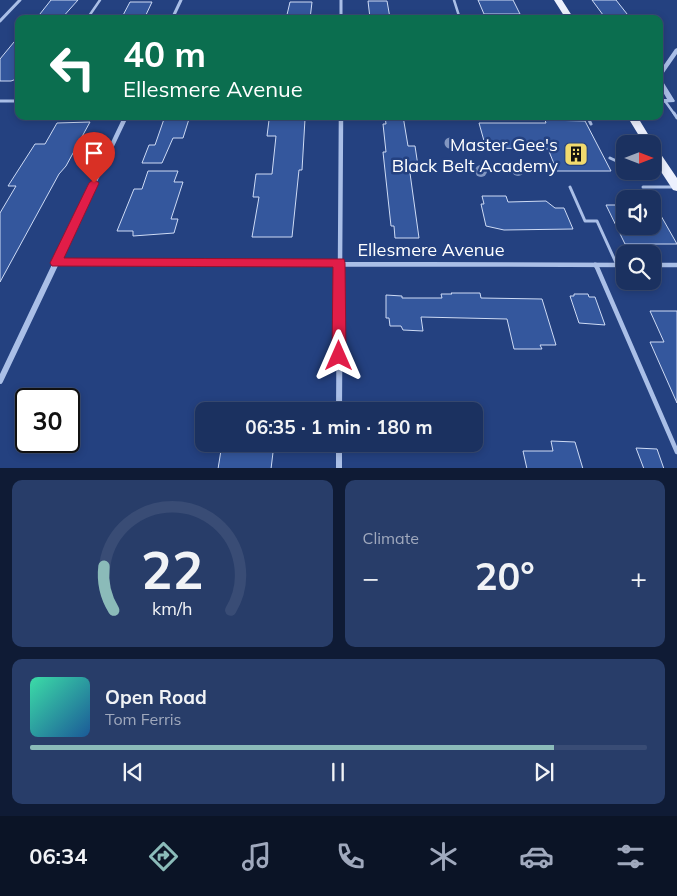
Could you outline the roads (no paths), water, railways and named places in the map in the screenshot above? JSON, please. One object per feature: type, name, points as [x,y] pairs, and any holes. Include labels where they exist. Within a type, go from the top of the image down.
[{"type":"main road","points":[[558,0],[567,15]]},
{"type":"main road","points":[[634,120],[644,135]]},
{"type":"main road","points":[[661,162],[677,187]]},
{"type":"street","points":[[0,21],[20,0]]},
{"type":"street","points":[[174,15],[181,0]]},
{"type":"street","points":[[341,0],[341,15]]},
{"type":"street","points":[[663,70],[677,50]]},
{"type":"street","points":[[663,89],[668,101]]},
{"type":"street","points":[[0,101],[15,101]]},
{"type":"street","points":[[0,381],[124,120]]},
{"type":"street","points":[[339,402],[341,120]]},
{"type":"street","name":"Ellesmere Avenue","points":[[56,263],[616,265]]},
{"type":"street","points":[[661,265],[677,265]]},
{"type":"street","points":[[339,452],[339,468]]},
{"type":"lane","points":[[90,15],[100,0]]},
{"type":"lane","points":[[454,0],[459,15]]},
{"type":"lane","points":[[668,101],[677,118]]},
{"type":"lane","points":[[589,120],[591,124]]},
{"type":"lane","points":[[610,158],[616,161]]},
{"type":"lane","points":[[661,170],[666,170]]},
{"type":"lane","points":[[570,187],[585,221],[597,221],[616,263]]},
{"type":"lane","points":[[643,187],[677,187]]},
{"type":"lane","points":[[595,264],[677,452]]},
{"type":"place","name":"Master Gee's Black Belt Academy","points":[[576,154]]}]
